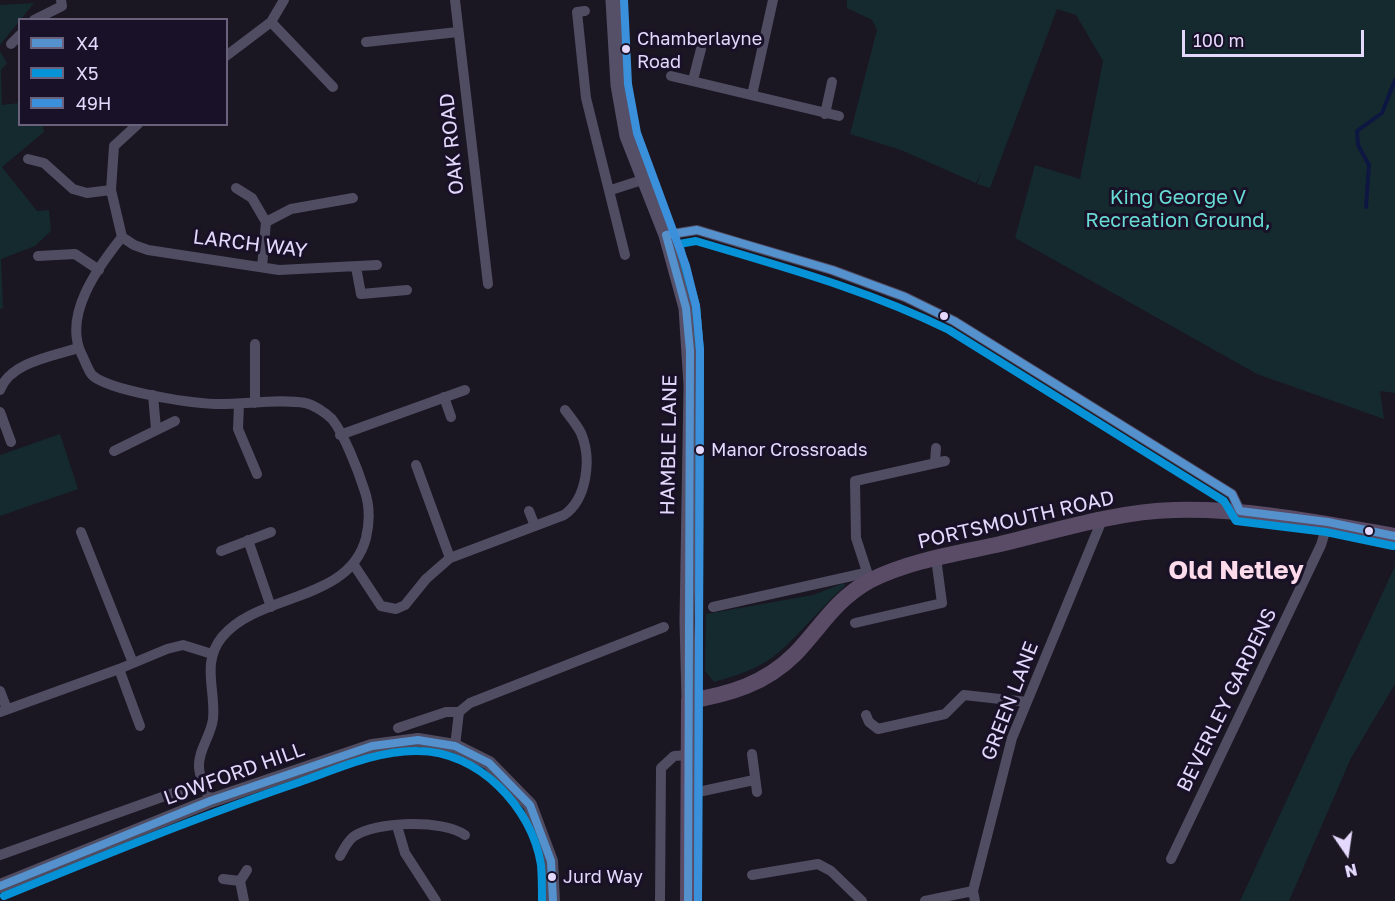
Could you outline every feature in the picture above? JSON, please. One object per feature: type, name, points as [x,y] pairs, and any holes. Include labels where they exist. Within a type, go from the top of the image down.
[{"type":"main road","name":"HAMBLE LANE","points":[[613,0],[618,85],[627,136],[642,180],[666,235],[686,308],[690,351],[687,621],[688,901]]},
{"type":"main road","name":"PORTSMOUTH ROAD","points":[[689,701],[742,689],[769,676],[795,654],[829,611],[868,577],[936,558],[1102,520],[1172,510],[1240,511],[1328,522],[1394,536]]},
{"type":"street","points":[[228,54],[271,22],[284,0]]},
{"type":"street","name":"OAK ROAD","points":[[454,0],[488,284]]},
{"type":"street","points":[[753,95],[772,0]]},
{"type":"street","points":[[37,18],[61,3]]},
{"type":"street","points":[[585,11],[577,12],[579,52],[586,98],[611,190],[625,255]]},
{"type":"street","points":[[271,22],[333,87]]},
{"type":"street","points":[[366,42],[458,32]]},
{"type":"street","points":[[10,44],[18,37]]},
{"type":"street","points":[[693,80],[701,49]]},
{"type":"street","points":[[671,76],[839,117]]},
{"type":"street","points":[[825,114],[832,82]]},
{"type":"street","points":[[136,126],[114,146],[111,190],[122,237],[99,270],[76,314],[78,348],[92,375],[113,386],[213,404],[306,403],[332,419],[362,482],[369,515],[363,550],[354,565],[338,578],[271,607],[237,624],[222,636],[212,654],[208,676],[214,711],[198,769],[210,801]]},
{"type":"street","points":[[28,159],[44,163],[73,189],[87,193],[111,190]]},
{"type":"street","points":[[611,190],[642,180]]},
{"type":"street","points":[[236,188],[252,198],[266,222],[262,267]]},
{"type":"street","points":[[266,222],[291,209],[353,198]]},
{"type":"street","points":[[666,235],[697,230],[832,270],[925,307],[954,321],[1233,494],[1240,511]]},
{"type":"street","name":"LARCH WAY","points":[[122,237],[148,250],[289,270],[376,265]]},
{"type":"street","points":[[38,256],[75,254],[99,270]]},
{"type":"street","points":[[357,267],[361,294],[407,290]]},
{"type":"street","points":[[255,344],[255,403]]},
{"type":"street","points":[[0,390],[8,376],[17,370],[78,348]]},
{"type":"street","points":[[340,435],[465,390]]},
{"type":"street","points":[[153,395],[156,429]]},
{"type":"street","points":[[444,397],[451,417]]},
{"type":"street","points":[[239,404],[238,429],[257,474]]},
{"type":"street","points":[[354,565],[381,606],[396,609],[405,605],[426,579],[450,558],[564,515],[580,499],[586,460],[581,433],[565,410]]},
{"type":"street","points":[[0,412],[11,442]]},
{"type":"street","points":[[114,451],[176,421]]},
{"type":"street","points":[[713,607],[868,577],[856,538],[855,481],[940,461],[936,448]]},
{"type":"street","points":[[417,465],[429,506],[450,558]]},
{"type":"street","points":[[529,511],[535,526]]},
{"type":"street","name":"GREEN LANE","points":[[974,896],[1012,738],[1102,520]]},
{"type":"street","name":"BEVERLEY GARDENS","points":[[1171,859],[1321,545],[1328,522]]},
{"type":"street","points":[[81,532],[133,663]]},
{"type":"street","points":[[221,551],[271,532]]},
{"type":"street","points":[[248,540],[271,607]]},
{"type":"street","points":[[855,623],[942,603],[936,558]]},
{"type":"street","points":[[398,728],[446,712],[459,712],[470,703],[507,687],[660,632]]},
{"type":"street","points":[[0,691],[4,710],[183,645],[212,654]]},
{"type":"street","points":[[119,669],[140,726]]},
{"type":"street","points":[[866,715],[869,722],[878,729],[945,714],[964,695],[1027,702]]},
{"type":"street","points":[[459,712],[455,746],[489,763],[530,805],[551,861],[553,901]]},
{"type":"street","name":"LOWFORD HILL","points":[[0,886],[210,801],[372,746],[418,740],[455,746]]},
{"type":"street","points":[[752,754],[757,792]]},
{"type":"street","points":[[660,901],[661,768],[674,756],[689,756]]},
{"type":"street","points":[[689,794],[754,780]]},
{"type":"street","points":[[0,855],[204,782]]},
{"type":"street","points":[[340,856],[343,840],[368,830],[441,824],[465,835]]},
{"type":"street","points":[[397,826],[405,853],[436,901]]},
{"type":"street","points":[[752,874],[818,864],[831,871],[862,901]]},
{"type":"street","points":[[244,901],[240,881],[247,870]]},
{"type":"street","points":[[223,879],[240,881]]},
{"type":"street","points":[[925,901],[974,896]]},
{"type":"green space","name":"King George V Recreation Ground,","points":[[847,0],[1395,0],[1395,393],[1380,391],[1384,419],[1257,374],[1015,238],[1035,165],[1080,179],[1103,61],[1076,15],[1057,9],[990,188],[977,184],[982,170],[976,183],[901,150],[850,134],[877,30],[872,20],[847,8]]},
{"type":"green space","points":[[34,3],[22,18],[18,18],[18,23],[0,45],[0,5]]},
{"type":"green space","points":[[0,51],[7,63],[1,70],[2,105],[18,103],[18,126],[43,126],[44,132],[2,167],[37,211],[49,210],[51,231],[35,246],[1,259],[3,308],[0,309]]},
{"type":"green space","points":[[60,434],[78,489],[0,516],[0,455]]},
{"type":"green space","points":[[1395,566],[1395,684],[1351,758],[1289,901],[1240,901]]},
{"type":"green space","points":[[844,583],[845,586],[787,645],[764,663],[714,682],[705,671],[706,614],[813,595]]},
{"type":"waterway","points":[[1366,207],[1369,165],[1358,145],[1357,131],[1382,113],[1395,80]]},
{"type":"transit line","name":"49H","points":[[624,0],[628,84],[637,133],[686,266],[696,306],[700,350],[698,901]]},
{"type":"transit line","name":"X4","points":[[688,901],[690,351],[686,308],[666,235],[697,230],[832,270],[905,297],[954,321],[1232,494],[1240,511],[1328,522],[1395,536]]},
{"type":"transit line","name":"X5","points":[[698,901],[700,351],[696,306],[679,244],[696,241],[793,270],[888,303],[949,330],[1224,501],[1236,521],[1326,532],[1393,546]]},
{"type":"transit line","name":"X4","points":[[0,886],[210,801],[372,746],[418,740],[455,746],[489,763],[530,805],[551,861],[553,901]]},
{"type":"transit line","name":"X5","points":[[4,896],[188,822],[343,766],[373,757],[418,751],[440,754],[461,761],[481,772],[499,786],[514,803],[536,843],[541,865],[542,901]]},
{"type":"place","name":"Chamberlayne Road","points":[[626,49]]},
{"type":"place","name":"Manor Crossroads","points":[[700,450]]},
{"type":"place","name":"Jurd Way","points":[[552,877]]},
{"type":"district","name":"Old Netley","points":[[1236,571]]}]
